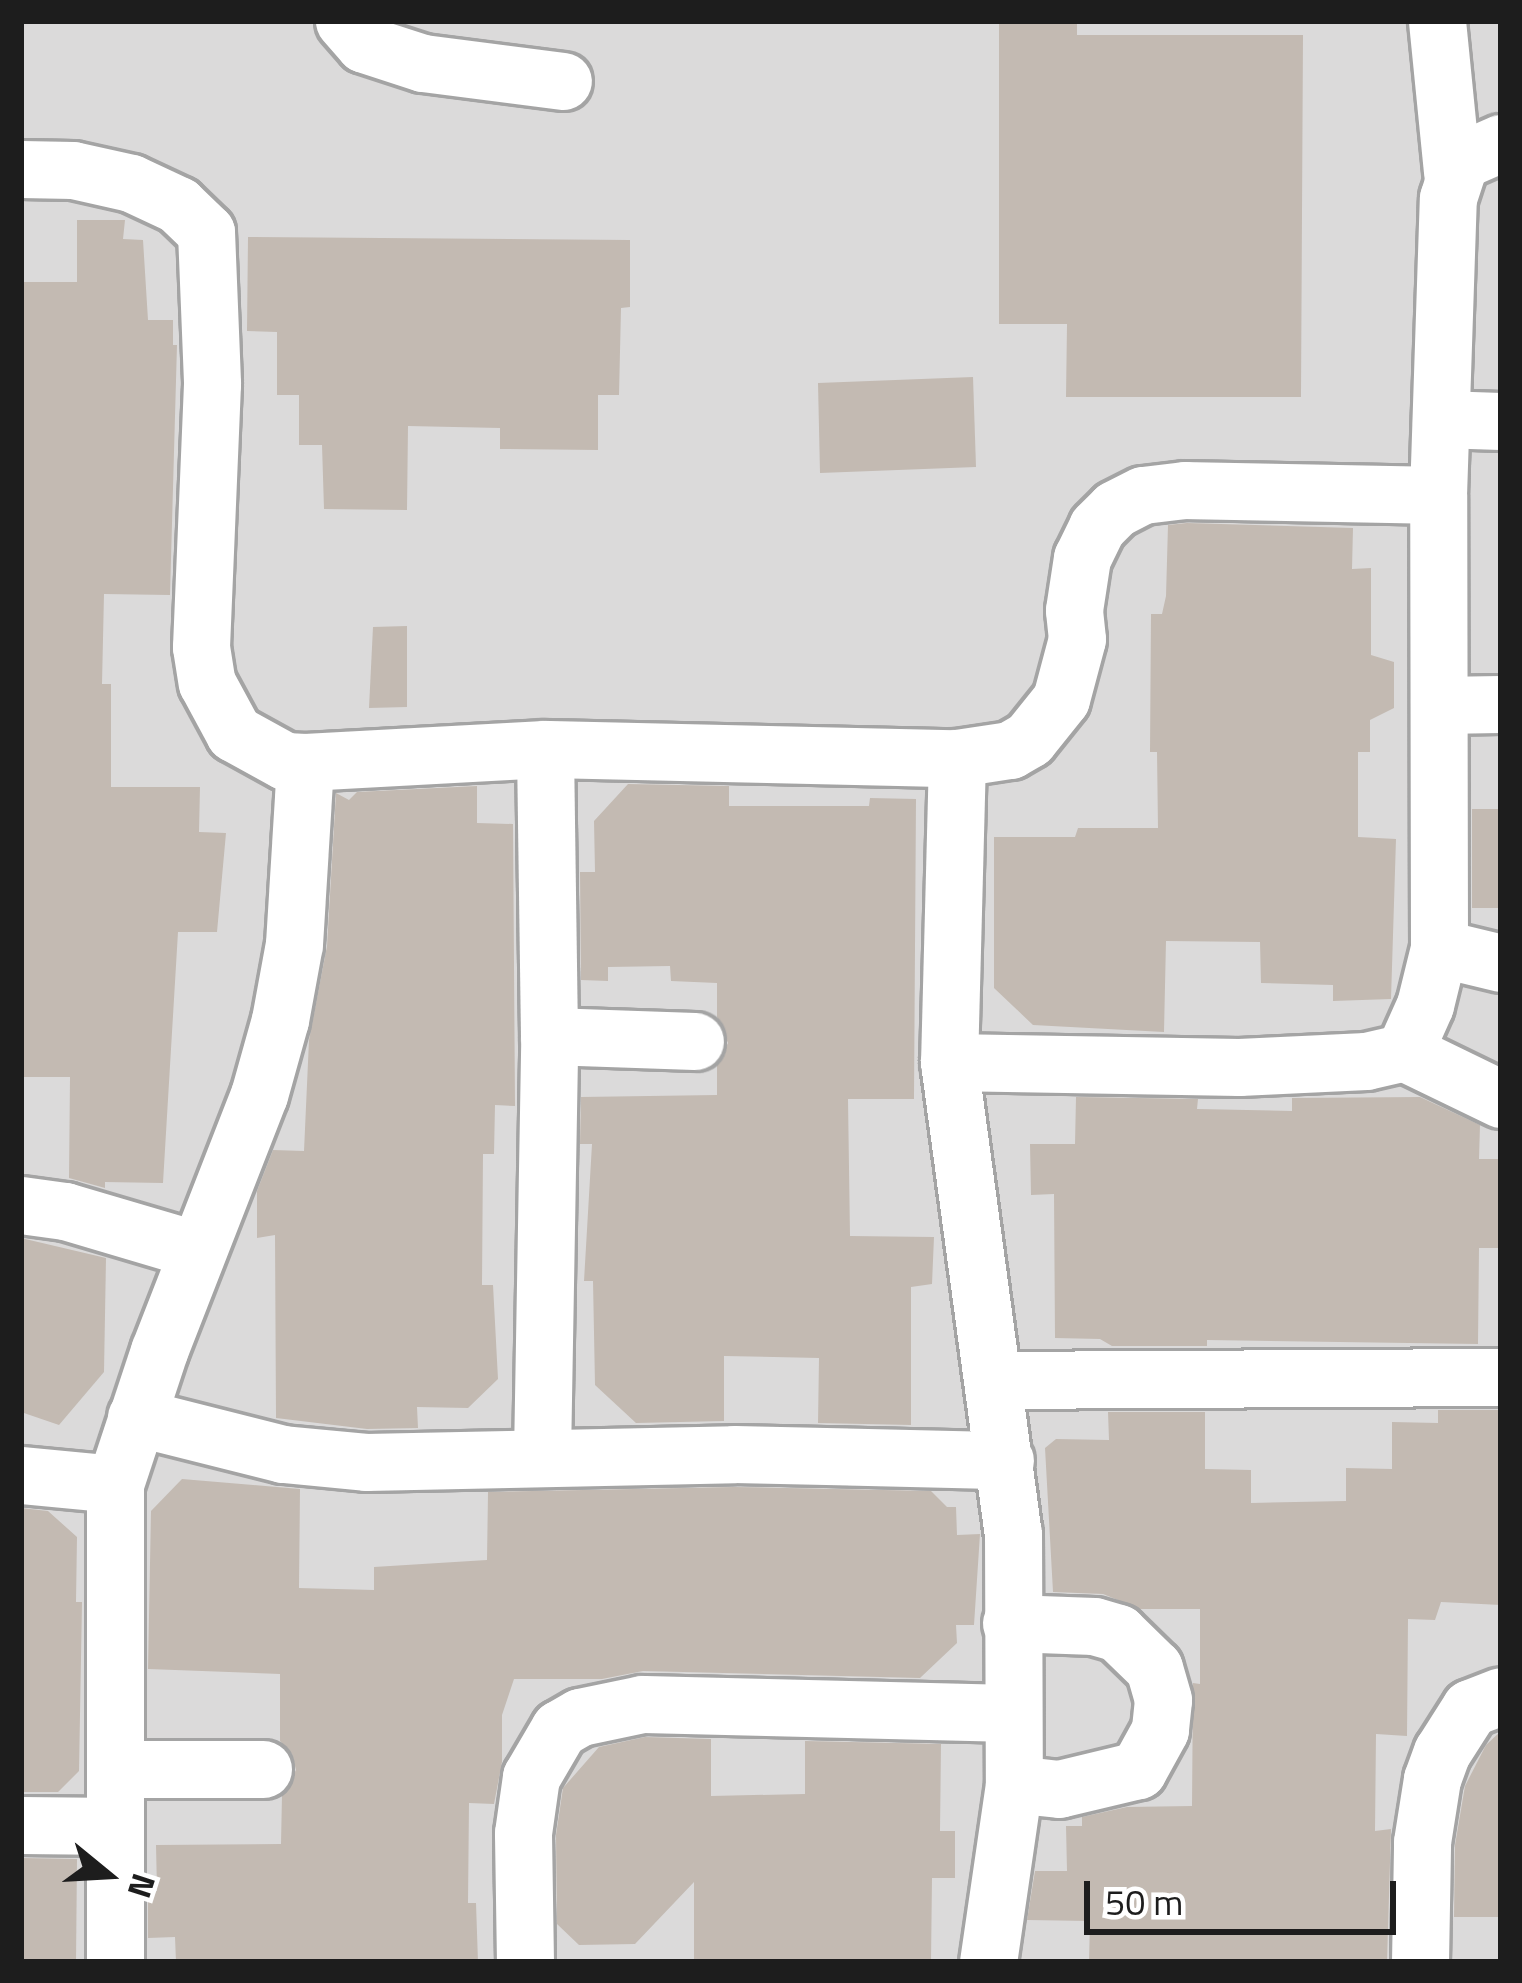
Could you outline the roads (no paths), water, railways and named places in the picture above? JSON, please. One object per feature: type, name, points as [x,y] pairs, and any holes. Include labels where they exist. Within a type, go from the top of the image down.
[{"type":"street","points":[[344,21],[364,44],[423,63],[563,81]]},
{"type":"street","points":[[1403,1052],[1425,1005],[1439,948],[1438,495],[1442,270],[1452,172],[1437,21]]},
{"type":"street","points":[[1452,172],[1471,154],[1501,142]]},
{"type":"street","points":[[21,170],[73,170],[131,183],[178,206],[206,232],[212,384],[201,647],[207,683],[233,734],[285,761],[545,749],[957,758],[1010,750],[1029,739],[1061,700],[1077,638],[1073,610],[1082,558],[1097,527],[1115,509],[1143,495],[1185,490],[1438,495]]},
{"type":"street","points":[[1441,419],[1501,421]]},
{"type":"street","points":[[1439,705],[1501,704]]},
{"type":"street","points":[[542,1456],[549,1036],[545,749]]},
{"type":"street","points":[[957,758],[949,1062],[1013,1533],[1014,1784],[988,1962]]},
{"type":"street","points":[[115,1962],[115,1484],[196,1250],[259,1095],[280,1020],[294,944],[305,762]]},
{"type":"street","points":[[1439,948],[1501,963]]},
{"type":"street","points":[[549,1036],[695,1041]]},
{"type":"street","points":[[949,1062],[1240,1066],[1366,1061],[1403,1052],[1501,1099]]},
{"type":"street","points":[[21,1205],[64,1211],[196,1250]]},
{"type":"street","points":[[993,1380],[1501,1377]]},
{"type":"street","points":[[136,1417],[283,1454],[366,1462],[542,1456],[1005,1460]]},
{"type":"street","points":[[21,1475],[115,1484]]},
{"type":"street","points":[[1011,1623],[1094,1626],[1118,1633],[1154,1668],[1163,1700],[1160,1730],[1138,1770],[1059,1789],[1014,1784]]},
{"type":"street","points":[[1420,1962],[1422,1842],[1432,1779],[1470,1708],[1501,1696]]},
{"type":"street","points":[[525,1962],[527,1791],[544,1750],[559,1729],[580,1717],[642,1704],[1013,1713]]},
{"type":"street","points":[[116,1769],[263,1768]]},
{"type":"street","points":[[21,1825],[113,1826]]}]
